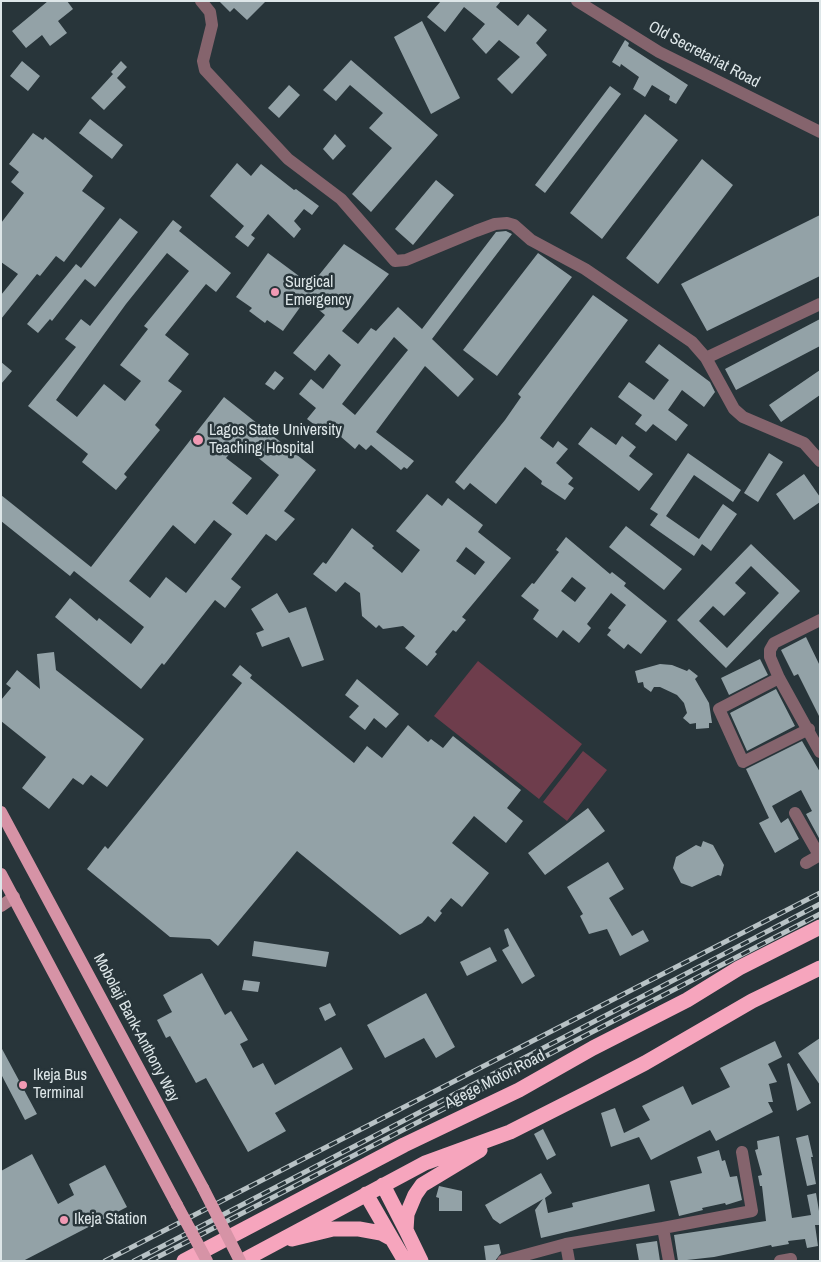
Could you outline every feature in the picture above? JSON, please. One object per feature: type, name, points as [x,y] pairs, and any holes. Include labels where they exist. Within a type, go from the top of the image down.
[{"type":"highway","name":"Agege Motor Road","points":[[184,1261],[396,1150],[519,1090],[593,1048],[687,1000],[739,968],[820,927]]},
{"type":"highway","points":[[406,1230],[406,1214],[422,1185],[510,1132],[645,1064],[752,1001],[820,968]]},
{"type":"highway","points":[[241,1261],[425,1163],[510,1132]]},
{"type":"highway","points":[[383,1185],[421,1261]]},
{"type":"highway","points":[[366,1194],[405,1261]]},
{"type":"highway","points":[[271,1244],[333,1229],[381,1233],[392,1239]]},
{"type":"main road","name":"Mobolaji Bank-Anthony Way","points":[[1,812],[241,1261]]},
{"type":"main road","points":[[3,879],[207,1261]]},
{"type":"street","points":[[201,1],[210,12],[212,25],[203,60],[210,76],[288,160],[341,199],[395,261],[406,260],[495,224],[507,222],[514,225],[532,240],[585,269],[692,342],[706,358],[734,409],[743,416],[804,443],[820,461]]},
{"type":"street","name":"Old Secretariat Road","points":[[577,1],[691,68],[820,132]]},
{"type":"street","points":[[706,358],[820,304]]},
{"type":"street","points":[[820,620],[774,643],[770,650],[770,657],[779,678],[809,729],[820,752]]},
{"type":"street","points":[[779,678],[718,709],[743,762],[809,729]]},
{"type":"street","points":[[795,813],[819,855],[806,863]]},
{"type":"street","points":[[1,906],[14,897]]},
{"type":"street","points":[[509,1260],[566,1244],[752,1211],[742,1152]]},
{"type":"street","points":[[663,1228],[668,1261]]},
{"type":"street","points":[[566,1244],[569,1261]]},
{"type":"shaded area","points":[[478,661],[582,744],[539,799],[434,716]]},
{"type":"shaded area","points":[[583,751],[607,770],[567,821],[543,802]]},
{"type":"building","points":[[48,1],[67,1],[73,9],[58,21],[67,33],[50,46],[42,35],[26,48],[12,31]]},
{"type":"building","points":[[219,1],[266,1],[247,20],[234,8],[230,12]]},
{"type":"building","points":[[441,1],[501,1],[496,7],[518,26],[528,14],[547,30],[536,43],[547,55],[512,94],[497,79],[520,57],[499,40],[486,54],[472,39],[485,24],[464,7],[445,32],[427,17]]},
{"type":"building","points":[[422,21],[460,98],[431,114],[394,37]]},
{"type":"building","points":[[625,40],[629,43],[628,46],[688,85],[676,104],[669,100],[670,96],[652,85],[645,97],[633,89],[639,77],[621,64],[620,67],[612,62]]},
{"type":"building","points":[[351,60],[438,135],[371,212],[352,194],[392,148],[369,128],[383,113],[350,85],[336,101],[323,90]]},
{"type":"building","points":[[22,61],[40,76],[28,91],[10,76]]},
{"type":"building","points":[[121,61],[127,67],[117,78],[111,72]]},
{"type":"building","points":[[113,74],[126,87],[104,110],[91,98]]},
{"type":"building","points":[[289,85],[300,95],[279,118],[268,108]]},
{"type":"building","points":[[610,86],[621,94],[545,193],[535,185]]},
{"type":"building","points":[[645,114],[678,140],[602,239],[570,213]]},
{"type":"building","points":[[90,119],[123,145],[112,159],[79,133]]},
{"type":"building","points":[[33,133],[43,140],[45,137],[93,176],[82,191],[105,208],[64,262],[56,256],[40,276],[37,274],[1,319],[1,295],[18,274],[1,262],[1,223],[24,193],[11,182],[19,172],[9,164]]},
{"type":"building","points":[[335,134],[346,146],[333,160],[323,149]]},
{"type":"building","points":[[702,159],[733,185],[658,284],[626,258]]},
{"type":"building","points":[[237,163],[251,176],[261,164],[294,190],[296,189],[319,206],[312,215],[304,209],[294,221],[301,229],[294,238],[268,214],[251,235],[255,238],[248,247],[235,237],[244,226],[210,196]]},
{"type":"building","points":[[436,180],[454,195],[413,245],[395,229]]},
{"type":"building","points":[[820,215],[820,276],[707,331],[681,284]]},
{"type":"building","points":[[120,218],[138,232],[95,287],[85,279],[52,321],[50,319],[38,333],[27,324],[76,264],[81,268]]},
{"type":"building","points":[[173,220],[182,227],[179,231],[231,273],[216,292],[206,284],[165,335],[189,354],[168,381],[182,391],[155,425],[160,430],[124,474],[127,477],[116,490],[82,462],[88,454],[28,406],[76,347],[65,339],[81,319],[90,326]],"holes":[[[167,253],[189,271],[144,326],[148,329],[120,365],[141,381],[125,401],[104,384],[77,417],[56,400],[126,304]]]},
{"type":"building","points":[[506,231],[512,234],[432,339],[474,379],[458,397],[425,366],[376,432],[414,461],[407,469],[404,467],[401,470],[371,445],[366,450],[359,444],[355,449],[333,430],[328,435],[307,419],[316,408],[299,394],[311,379],[323,389],[341,365],[329,354],[315,371],[293,353],[325,315],[306,299],[283,331],[267,320],[265,323],[249,311],[252,308],[236,297],[268,253],[311,285],[344,244],[389,274],[342,331],[358,344],[371,328],[376,331],[398,307],[422,329],[496,232]],"holes":[[[394,337],[408,350],[355,415],[342,404]]]},
{"type":"building","points":[[538,253],[572,277],[497,376],[463,350]]},
{"type":"building","points":[[593,295],[628,320],[540,438],[553,448],[558,441],[568,449],[556,463],[573,478],[568,484],[574,488],[565,500],[541,484],[542,481],[525,467],[496,504],[470,483],[464,490],[455,482],[505,420],[521,397],[518,394]]},
{"type":"building","points":[[820,319],[820,346],[736,390],[725,369]]},
{"type":"building","points":[[659,344],[710,382],[715,392],[704,407],[682,390],[668,410],[688,425],[676,441],[653,424],[646,432],[635,424],[642,415],[618,397],[629,382],[654,400],[669,380],[645,362]]},
{"type":"building","points":[[1,362],[12,371],[1,384]]},
{"type":"building","points":[[820,370],[820,395],[781,422],[769,405]]},
{"type":"building","points":[[275,371],[284,378],[274,390],[265,384]]},
{"type":"building","points":[[224,397],[316,470],[284,511],[295,519],[276,541],[266,534],[231,579],[241,587],[225,608],[215,600],[164,665],[162,663],[141,689],[55,617],[70,598],[97,621],[99,618],[131,644],[144,627],[74,571],[70,576],[1,521],[1,495],[91,567]],"holes":[[[239,442],[279,475],[247,515],[232,503],[252,478],[226,458]],[[214,520],[232,534],[186,593],[166,577],[150,598],[129,581],[173,525],[195,544]]]},
{"type":"building","points":[[591,427],[616,445],[622,436],[636,447],[629,456],[653,474],[639,491],[578,444]]},
{"type":"building","points":[[688,453],[741,490],[733,502],[694,475],[666,516],[699,539],[723,504],[737,514],[711,551],[702,544],[694,556],[650,525],[658,514],[650,509]]},
{"type":"building","points":[[769,453],[783,462],[758,502],[744,493]]},
{"type":"building","points":[[804,474],[820,497],[820,502],[794,520],[776,494]]},
{"type":"building","points":[[427,494],[442,506],[448,498],[483,525],[478,532],[511,558],[462,617],[466,620],[456,632],[453,630],[435,652],[437,654],[427,666],[405,648],[415,636],[403,626],[383,629],[379,625],[376,628],[362,616],[360,593],[345,582],[336,592],[313,574],[323,562],[326,564],[352,528],[402,573],[420,550],[396,531]],"holes":[[[466,547],[485,562],[475,575],[456,561]]]},
{"type":"building","points":[[626,526],[682,569],[664,590],[609,547]]},
{"type":"building","points":[[566,537],[610,574],[612,572],[626,583],[624,586],[667,621],[641,654],[628,644],[624,649],[607,635],[611,630],[608,628],[626,605],[611,593],[587,624],[591,628],[579,643],[563,630],[557,638],[533,619],[539,610],[521,596],[532,583],[534,584],[559,552],[556,550]],"holes":[[[572,577],[586,588],[575,602],[561,591]]]},
{"type":"building","points":[[751,544],[800,591],[726,668],[677,620]],"holes":[[[751,566],[779,593],[727,648],[699,621],[713,606],[724,616],[746,593],[735,583]]]},
{"type":"building","points":[[277,593],[289,613],[306,607],[324,660],[302,667],[289,637],[262,647],[256,633],[264,630],[251,609]]},
{"type":"building","points":[[806,637],[820,666],[820,718],[798,674],[794,676],[781,650]]},
{"type":"building","points":[[54,652],[56,670],[144,739],[107,787],[91,775],[83,785],[73,778],[49,809],[22,788],[46,757],[1,721],[1,700],[11,688],[6,684],[17,670],[40,689],[37,654]]},
{"type":"building","points":[[760,659],[768,675],[729,695],[721,678]]},
{"type":"building","points":[[660,664],[672,665],[687,671],[689,669],[698,676],[695,679],[709,703],[712,723],[709,723],[709,728],[696,729],[696,723],[690,724],[683,718],[687,713],[684,703],[677,695],[660,687],[654,687],[651,692],[644,687],[643,682],[638,683],[635,671]]},
{"type":"building","points":[[240,665],[252,675],[250,678],[354,763],[367,746],[382,758],[408,725],[428,742],[431,739],[443,748],[453,736],[521,790],[507,808],[523,821],[506,843],[474,816],[452,843],[489,873],[462,907],[451,898],[440,911],[442,913],[435,922],[428,916],[422,923],[400,935],[297,851],[218,946],[210,939],[170,937],[87,869],[105,846],[108,849],[242,683],[232,675]]},
{"type":"building","points":[[357,679],[399,714],[386,728],[374,718],[365,730],[349,717],[359,706],[345,695]]},
{"type":"building","points":[[776,689],[795,726],[747,751],[730,713]]},
{"type":"building","points":[[802,741],[820,772],[820,840],[806,814],[812,811],[801,790],[772,806],[781,823],[788,818],[799,839],[775,853],[759,823],[769,818],[746,769]]},
{"type":"building","points":[[588,808],[605,831],[545,875],[528,853]]},
{"type":"building","points":[[703,841],[713,845],[724,865],[721,876],[718,875],[692,887],[681,883],[673,868],[676,857],[696,845],[701,847]]},
{"type":"building","points":[[608,862],[624,889],[609,898],[632,936],[643,930],[649,941],[620,956],[607,929],[589,934],[580,916],[583,914],[567,887]]},
{"type":"building","points":[[508,928],[535,976],[522,984],[502,950],[509,946],[504,930]]},
{"type":"building","points":[[254,941],[329,952],[326,967],[252,956]]},
{"type":"building","points":[[490,947],[497,961],[467,976],[460,962]]},
{"type":"building","points":[[202,973],[225,1015],[231,1011],[248,1040],[240,1044],[253,1068],[263,1063],[275,1085],[341,1047],[353,1069],[275,1113],[286,1131],[248,1152],[206,1078],[196,1083],[170,1036],[166,1038],[157,1020],[172,1012],[163,995]]},
{"type":"building","points":[[244,980],[260,982],[258,992],[242,990]]},
{"type":"building","points":[[426,993],[455,1047],[436,1058],[424,1038],[385,1058],[367,1025]]},
{"type":"building","points":[[330,1003],[336,1015],[325,1021],[319,1008]]},
{"type":"building","points":[[820,1038],[820,1085],[798,1053]]},
{"type":"building","points":[[775,1041],[782,1057],[768,1064],[777,1082],[769,1084],[773,1102],[768,1102],[773,1112],[716,1141],[710,1130],[651,1160],[639,1137],[611,1147],[601,1113],[615,1108],[624,1133],[650,1120],[642,1106],[683,1086],[692,1105],[730,1087],[720,1068]]},
{"type":"building","points":[[1,1047],[37,1114],[25,1120],[1,1074]]},
{"type":"building","points":[[789,1063],[811,1103],[797,1111],[787,1064]]},
{"type":"building","points":[[543,1129],[556,1155],[547,1160],[534,1134]]},
{"type":"building","points":[[808,1135],[816,1184],[807,1186],[796,1138]]},
{"type":"building","points":[[779,1136],[792,1218],[811,1215],[807,1195],[816,1193],[820,1217],[820,1225],[815,1225],[818,1246],[807,1248],[805,1239],[788,1241],[789,1244],[772,1247],[771,1245],[714,1257],[678,1261],[674,1235],[766,1221],[762,1186],[760,1186],[758,1176],[762,1175],[755,1150],[758,1149],[757,1141]]},
{"type":"building","points":[[719,1150],[722,1161],[725,1160],[730,1177],[737,1176],[742,1200],[726,1205],[725,1203],[702,1208],[703,1210],[679,1216],[670,1181],[702,1173],[697,1157]]},
{"type":"building","name":"Ikeja Station","points":[[32,1154],[58,1204],[74,1195],[69,1184],[105,1165],[127,1207],[23,1261],[1,1261],[1,1171]]},
{"type":"building","points":[[541,1173],[552,1193],[545,1198],[548,1213],[573,1207],[572,1203],[649,1184],[655,1211],[541,1238],[535,1210],[543,1199],[500,1224],[493,1219],[485,1205]]},
{"type":"building","points":[[439,1186],[462,1191],[462,1211],[439,1211],[439,1198],[436,1197]]},
{"type":"building","points":[[657,1241],[660,1261],[639,1261],[636,1244]]},
{"type":"building","points":[[499,1244],[501,1253],[495,1261],[486,1261],[484,1246]]},
{"type":"railway","points":[[105,1261],[820,893]]},
{"type":"railway","points":[[134,1261],[820,904]]},
{"type":"railway","points":[[150,1261],[820,914]]},
{"type":"place","name":"Surgical Emergency","points":[[275,292]]},
{"type":"place","name":"Lagos State University Teaching Hospital","points":[[198,440]]},
{"type":"place","name":"Ikeja Bus Terminal","points":[[23,1085]]},
{"type":"place","name":"Ikeja Station","points":[[64,1220]]}]
